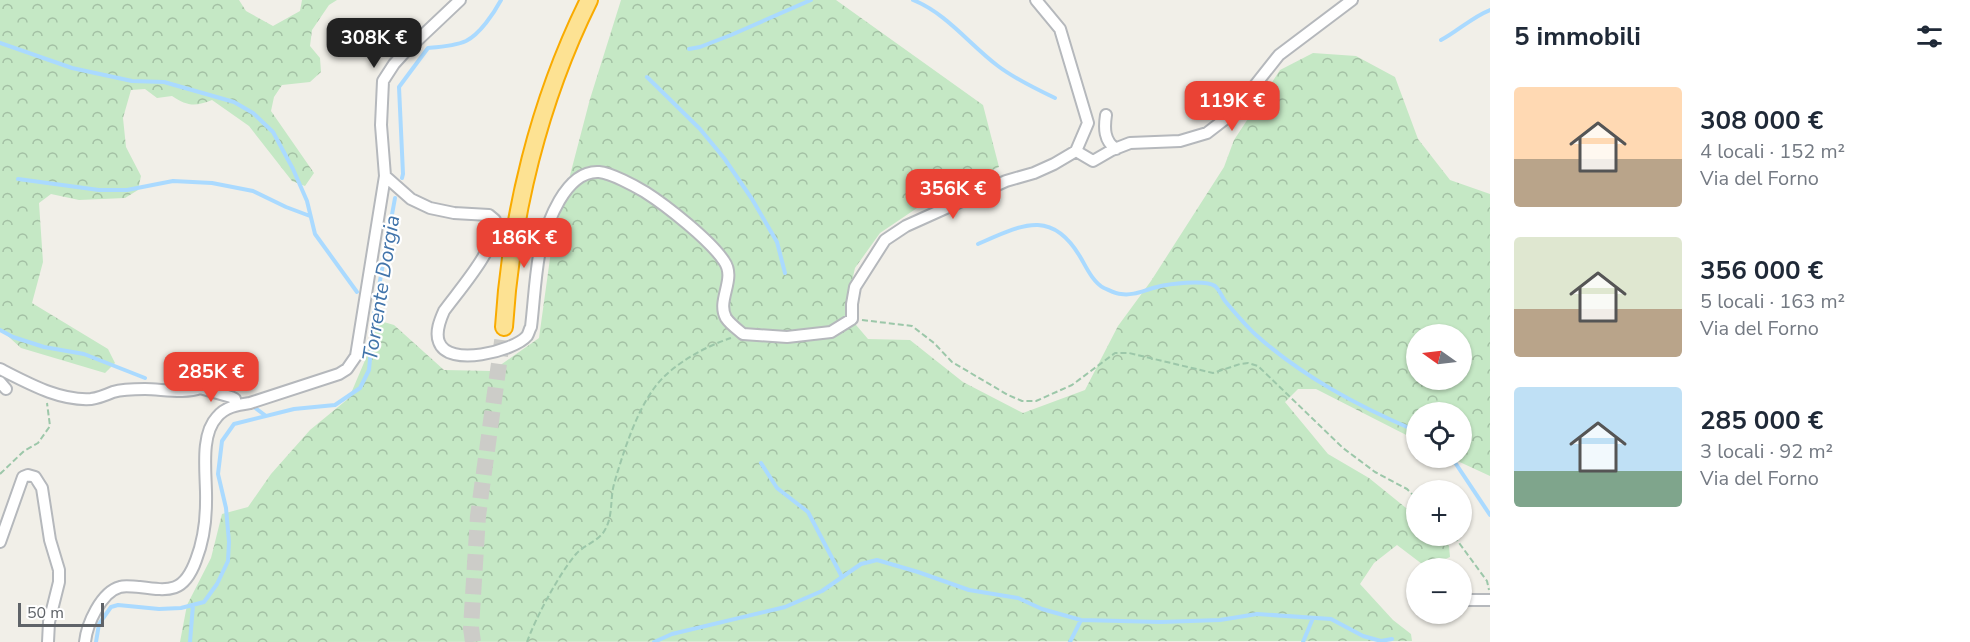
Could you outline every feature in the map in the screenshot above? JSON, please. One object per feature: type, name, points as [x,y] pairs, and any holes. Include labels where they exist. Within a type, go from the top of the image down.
[{"type":"highway","points":[[504,327],[506,287],[532,153],[556,76],[588,0]]},
{"type":"street","points":[[85,642],[89,623],[98,606],[111,592],[120,587],[172,590],[181,585],[191,574],[201,545],[206,503],[208,434],[217,417],[236,405],[250,403],[339,374],[352,363],[356,356],[385,176],[381,125],[383,81],[404,52],[460,0]]},
{"type":"street","points":[[385,176],[411,199],[430,208],[454,213],[489,215],[495,220],[489,246],[444,311],[440,322],[437,333],[439,342],[442,349],[451,354],[462,357],[487,354],[526,337],[531,327],[540,251],[551,218],[567,187],[576,180],[599,172],[632,184],[658,200],[704,240],[723,260],[728,268],[729,277],[723,309],[725,316],[743,334],[787,337],[831,332],[852,319],[855,287],[885,240],[906,226],[1006,182],[1034,174],[1076,151],[1088,123],[1059,29],[1036,0]]},
{"type":"street","points":[[1076,151],[1093,161],[1130,143],[1180,141],[1207,133],[1233,113],[1279,55],[1352,0]]},
{"type":"street","points":[[1106,115],[1105,132],[1109,145],[1116,148]]},
{"type":"street","points":[[0,369],[24,382],[76,400],[94,399],[132,389],[193,391],[200,388],[231,397],[235,399],[236,405]]},
{"type":"street","points":[[0,542],[23,477],[28,475],[35,477],[42,488],[50,540],[59,570],[59,582],[49,622],[48,642]]},
{"type":"street","points":[[1472,600],[1489,600]]},
{"type":"path","points":[[852,319],[912,326],[934,343],[952,362],[1008,395],[1022,400],[1036,401],[1072,386],[1115,353],[1129,353],[1213,373],[1248,363],[1258,366],[1343,448],[1374,472],[1406,488]]},
{"type":"path","points":[[527,642],[533,625],[548,598],[577,553],[598,540],[605,530],[611,516],[610,502],[614,484],[627,447],[642,409],[656,386],[672,371],[713,344],[743,334]]},
{"type":"path","points":[[0,474],[24,451],[38,443],[50,426],[44,389]]},
{"type":"path","points":[[1461,546],[1487,581],[1489,600]]},
{"type":"green space","points":[[0,0],[239,0],[246,11],[273,26],[300,11],[302,0],[337,0],[329,5],[312,30],[310,46],[320,58],[321,72],[310,82],[282,85],[274,97],[271,111],[314,173],[305,186],[292,181],[249,126],[212,100],[201,104],[191,104],[172,96],[157,98],[145,89],[131,90],[123,118],[126,147],[141,176],[138,190],[125,198],[79,200],[51,194],[39,203],[43,262],[32,303],[108,349],[115,363],[105,373],[21,348],[0,329]]},
{"type":"green space","points":[[621,0],[836,0],[983,105],[999,167],[923,204],[880,233],[855,268],[845,312],[868,339],[910,340],[963,382],[1023,413],[1085,390],[1118,326],[1151,281],[1224,167],[1234,140],[1280,70],[1313,53],[1356,56],[1395,77],[1418,139],[1450,180],[1490,194],[1490,476],[1472,468],[1472,402],[1406,402],[1406,435],[1316,389],[1298,389],[1285,402],[1328,454],[1369,478],[1406,508],[1406,546],[1449,546],[1450,557],[1448,558],[1414,558],[1397,545],[1374,563],[1360,584],[1393,620],[1411,634],[1412,641],[180,642],[187,605],[211,558],[222,514],[248,507],[271,474],[310,430],[349,398],[366,358],[377,320],[394,325],[444,370],[492,371],[539,338],[552,244],[590,99]]},
{"type":"waterway","name":"Torrente Dorgia","points":[[402,178],[399,87],[428,48],[457,44],[471,38],[486,23],[501,0]]},
{"type":"waterway","points":[[689,49],[731,35],[811,0]]},
{"type":"waterway","points":[[913,0],[947,21],[1005,71],[1055,98]]},
{"type":"waterway","points":[[1441,40],[1490,10]]},
{"type":"waterway","points":[[0,43],[72,68],[132,81],[164,82],[234,102],[253,113],[273,132],[307,201],[315,234],[357,292]]},
{"type":"waterway","points":[[647,77],[700,129],[724,158],[752,199],[777,242],[785,273]]},
{"type":"waterway","points":[[18,179],[99,190],[127,190],[173,181],[212,183],[253,191],[310,216]]},
{"type":"waterway","name":"Torrente Dorgia","points":[[96,642],[99,624],[111,607],[118,605],[159,609],[181,608],[204,602],[217,584],[228,561],[229,542],[226,508],[218,474],[222,441],[234,424],[294,409],[335,405],[360,388],[369,370],[374,314],[395,198]]},
{"type":"waterway","points":[[978,244],[1023,227],[1036,225],[1048,227],[1060,233],[1071,244],[1097,283],[1115,293],[1130,294],[1186,283],[1215,286],[1248,327],[1293,364],[1352,401],[1406,426]]},
{"type":"waterway","points":[[0,330],[13,337],[44,347],[84,354],[145,378]]},
{"type":"waterway","points":[[254,407],[266,416]]},
{"type":"waterway","points":[[761,463],[777,488],[808,512],[842,577]]},
{"type":"waterway","points":[[1459,468],[1490,515]]},
{"type":"waterway","points":[[654,642],[672,634],[785,607],[822,591],[861,564],[877,560],[969,590],[1018,598],[1042,609],[1081,620],[1161,622],[1220,620],[1257,614],[1331,619],[1363,636],[1381,641],[1392,639]]},
{"type":"waterway","points":[[190,642],[193,605]]},
{"type":"waterway","points":[[1303,642],[1313,618]]},
{"type":"waterway","points":[[1070,642],[1081,620]]},
{"type":"tunnel","points":[[473,642],[471,628],[478,516],[504,327]]}]
